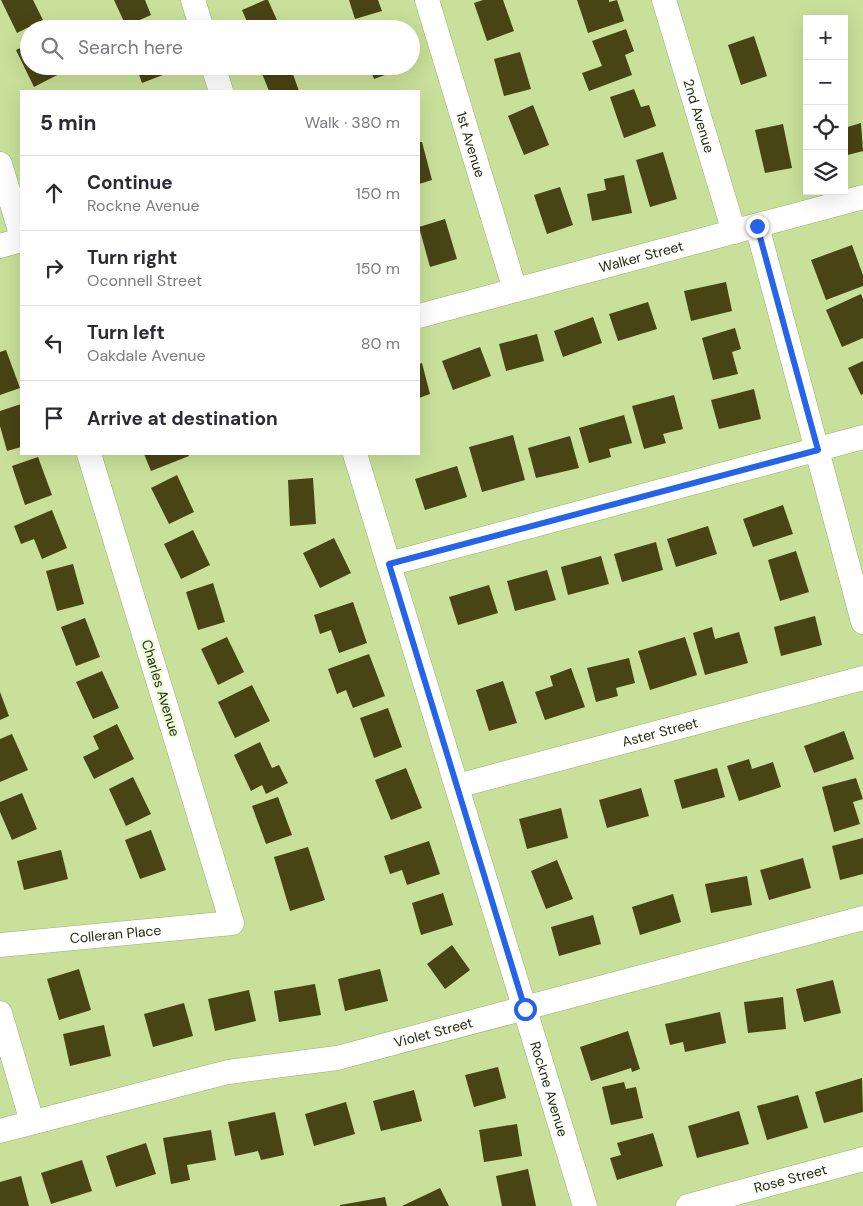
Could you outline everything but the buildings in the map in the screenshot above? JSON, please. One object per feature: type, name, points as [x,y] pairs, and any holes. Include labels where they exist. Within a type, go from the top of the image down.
[{"type":"street","points":[[193,0],[199,20]]},
{"type":"street","name":"1st Avenue","points":[[427,0],[514,290]]},
{"type":"street","name":"2nd Avenue","points":[[664,0],[734,232]]},
{"type":"street","points":[[216,75],[221,90]]},
{"type":"street","points":[[0,164],[20,231]]},
{"type":"street","name":"Walker Street","points":[[420,316],[863,197]]},
{"type":"street","points":[[757,226],[863,622]]},
{"type":"street","points":[[0,246],[20,240]]},
{"type":"street","points":[[389,564],[863,438]]},
{"type":"street","name":"Charles Avenue","points":[[89,455],[232,923]]},
{"type":"street","name":"Rockne Avenue","points":[[355,455],[585,1206]]},
{"type":"street","name":"Aster Street","points":[[457,786],[863,678]]},
{"type":"street","name":"Violet Street","points":[[0,1131],[228,1072],[337,1058],[863,918]]},
{"type":"street","name":"Colleran Place","points":[[0,945],[232,923]]},
{"type":"street","points":[[0,1012],[32,1122]]},
{"type":"street","name":"Rose Street","points":[[688,1206],[863,1159]]},
{"type":"route","points":[[525,1009],[389,564],[818,450],[757,226]]}]
